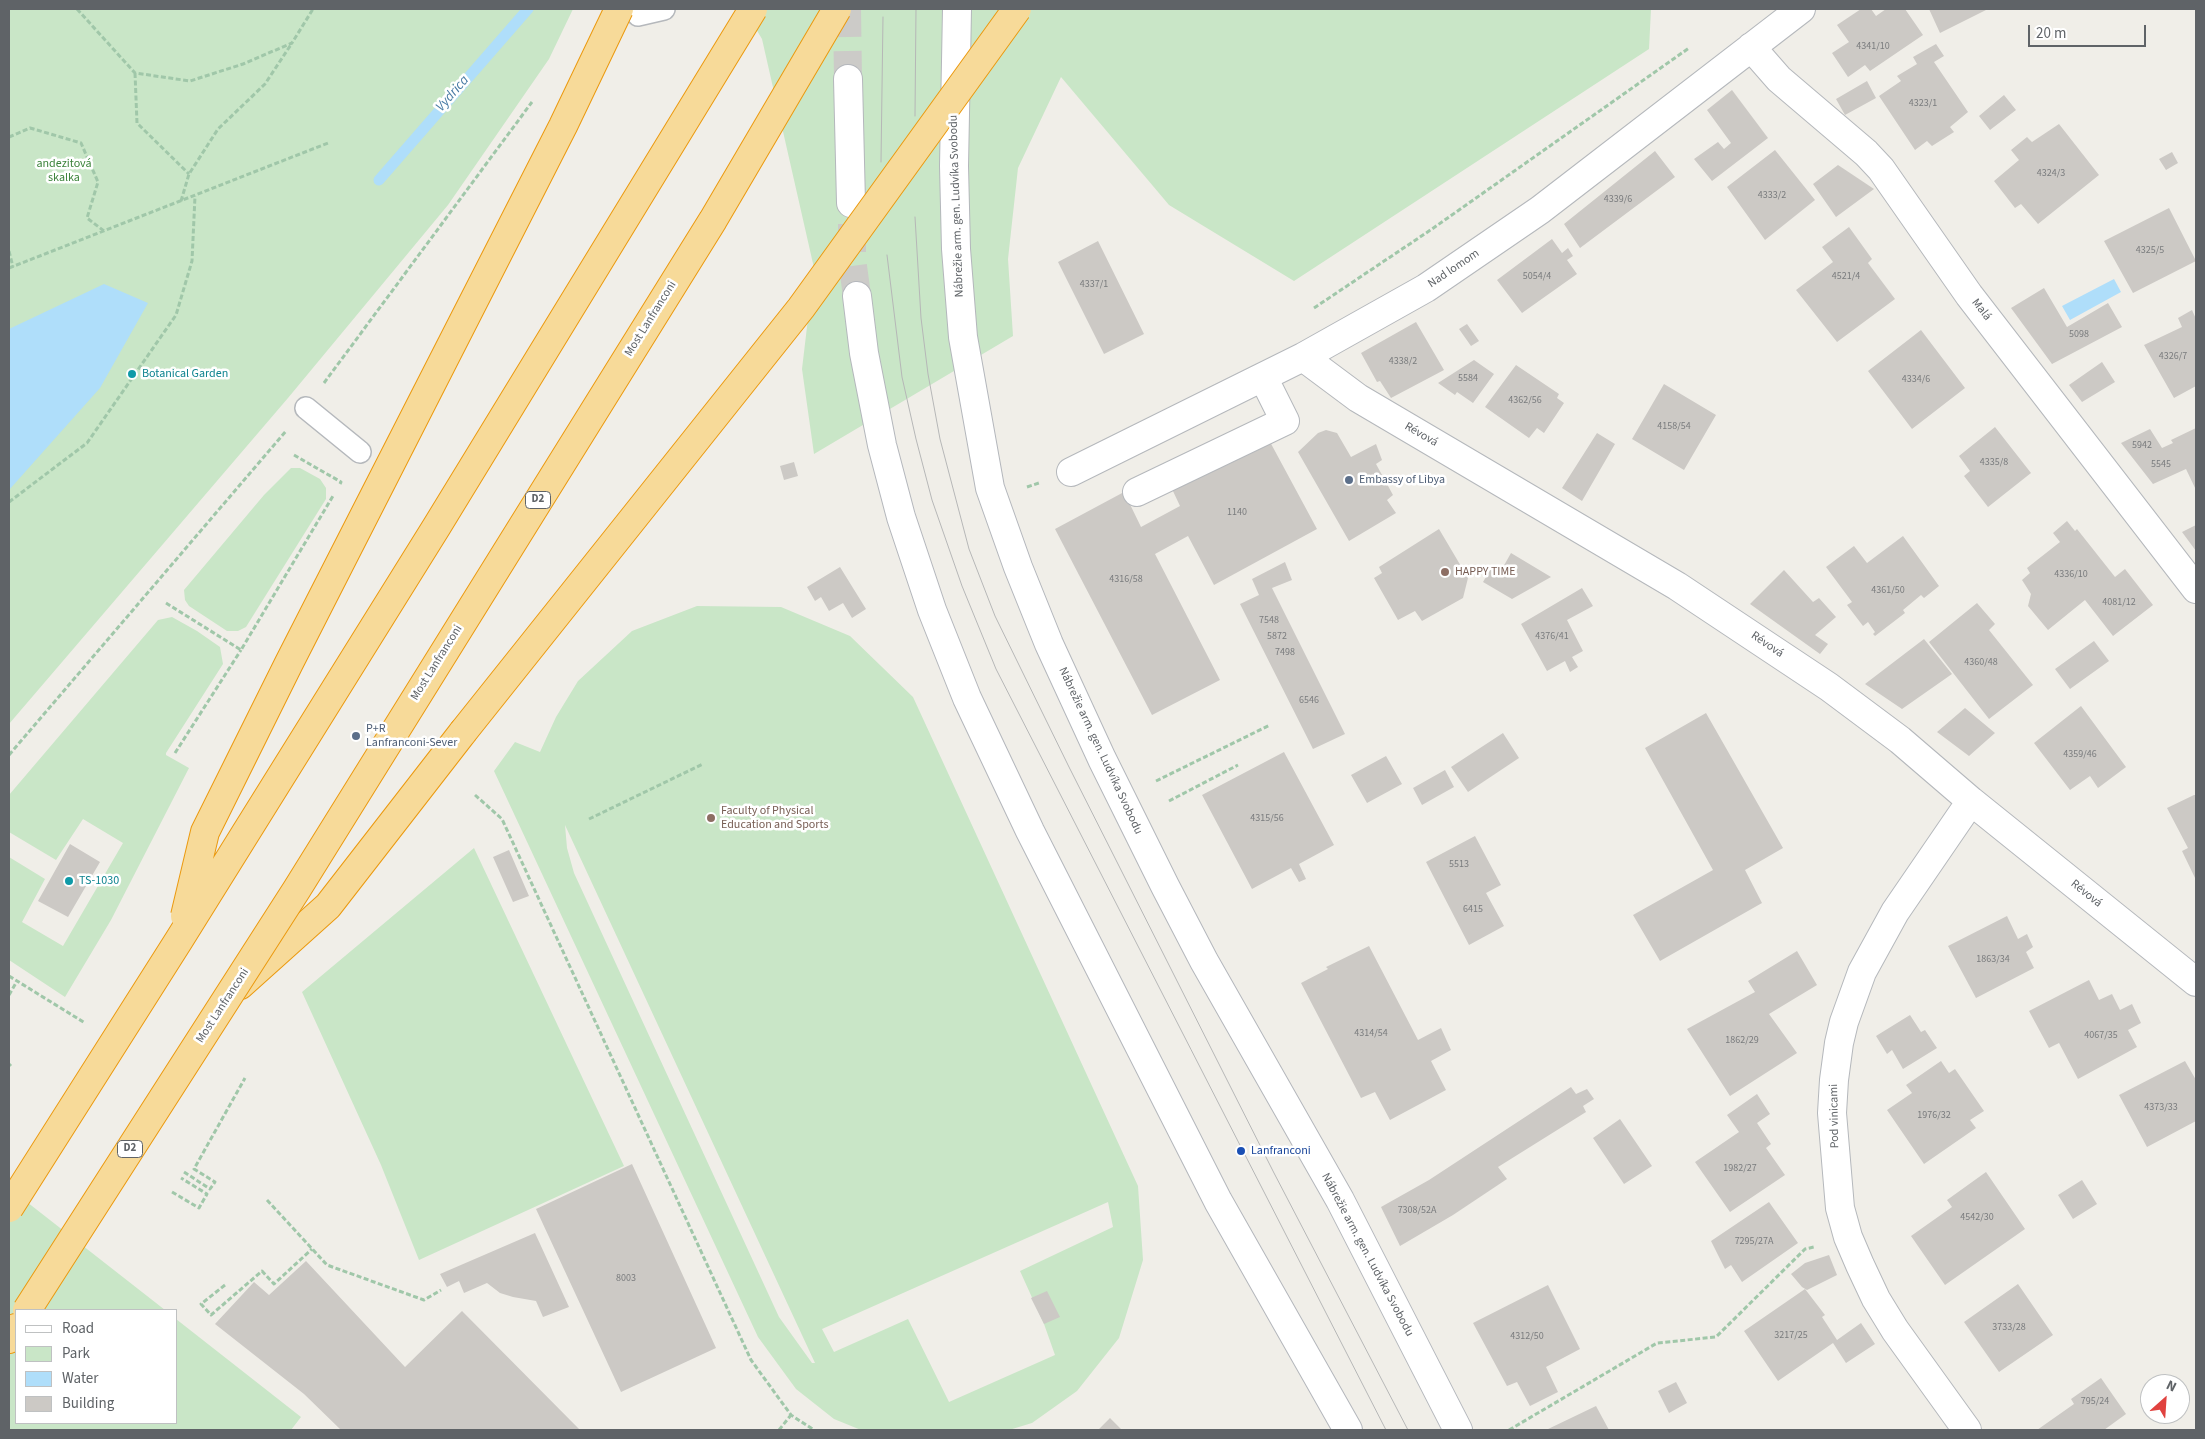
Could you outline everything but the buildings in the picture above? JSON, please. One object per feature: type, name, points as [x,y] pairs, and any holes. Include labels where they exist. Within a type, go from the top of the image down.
[{"type":"highway","points":[[9,1208],[179,940],[544,353],[753,9]]},
{"type":"highway","name":"Most Lanfranconi","points":[[28,1309],[235,989],[713,220],[837,9]]},
{"type":"highway","points":[[235,989],[328,906],[463,732],[801,308],[1017,9]]},
{"type":"highway","points":[[179,940],[205,832],[563,126],[629,12]]},
{"type":"street","name":"Nábrežie arm. gen. Ludvíka Svobodu","points":[[957,9],[954,166],[956,249],[963,338],[990,488],[1018,567],[1049,644],[1102,759],[1161,878],[1204,961],[1340,1200],[1458,1430]]},
{"type":"street","name":"Nad lomom","points":[[1071,472],[1303,357],[1426,288],[1540,210],[1801,9]]},
{"type":"street","name":"Malá","points":[[1751,47],[1779,79],[1866,152],[1881,169],[1969,295],[2196,589]]},
{"type":"street","points":[[848,79],[851,202]]},
{"type":"street","points":[[857,296],[864,353],[882,445],[901,517],[932,610],[966,698],[1030,831],[1218,1201],[1348,1430]]},
{"type":"street","name":"Révová","points":[[1303,357],[1358,398],[1677,586],[1716,610],[1829,687],[1900,740],[1971,801],[2196,982]]},
{"type":"street","points":[[1137,492],[1285,421],[1263,377]]},
{"type":"street","name":"Pod vinicami","points":[[1967,1430],[1895,1330],[1876,1299],[1848,1237],[1840,1208],[1832,1114],[1839,1043],[1844,1022],[1862,972],[1895,912],[1971,801]]},
{"type":"lane","points":[[629,12],[664,9]]},
{"type":"lane","points":[[306,408],[360,452]]},
{"type":"path","points":[[77,9],[135,73],[190,81],[243,64],[292,43]]},
{"type":"path","points":[[181,201],[189,174],[218,129],[264,84],[312,9]]},
{"type":"path","points":[[1311,310],[1432,229],[1697,43]]},
{"type":"path","points":[[135,73],[136,124],[189,174]]},
{"type":"path","points":[[9,755],[306,408],[532,102]]},
{"type":"path","points":[[9,137],[30,128],[81,143],[98,182],[87,218],[104,231]]},
{"type":"path","points":[[9,252],[11,268],[328,143]]},
{"type":"path","points":[[9,502],[87,443],[176,315],[192,262],[195,196]]},
{"type":"path","points":[[176,753],[241,650],[341,482],[294,455]]},
{"type":"path","points":[[166,603],[241,650]]},
{"type":"path","points":[[1156,781],[1270,725]]},
{"type":"path","points":[[589,820],[703,764]]},
{"type":"path","points":[[1168,801],[1238,765]]},
{"type":"path","points":[[475,795],[502,819],[751,1360],[791,1415],[814,1430]]},
{"type":"path","points":[[9,976],[52,1002]]},
{"type":"path","points":[[9,995],[17,981]]},
{"type":"path","points":[[184,1172],[210,1189],[215,1182],[194,1169],[245,1078]]},
{"type":"path","points":[[172,1192],[199,1208],[207,1194],[180,1178]]},
{"type":"path","points":[[267,1200],[327,1265],[424,1300],[441,1290]]},
{"type":"path","points":[[225,1285],[201,1304],[212,1315],[262,1270],[274,1284],[312,1249]]},
{"type":"path","points":[[1509,1430],[1657,1342],[1716,1336],[1805,1249]]},
{"type":"path","points":[[779,1430],[791,1415]]},
{"type":"green space","name":"Botanical Garden","points":[[9,9],[573,9],[549,59],[448,205],[288,398],[9,724]]},
{"type":"green space","points":[[744,9],[1651,9],[1649,49],[1294,281],[1169,205],[1061,77],[1018,168],[1008,259],[1013,336],[814,454],[802,369],[814,268],[762,39]]},
{"type":"green space","points":[[291,468],[300,468],[320,479],[326,488],[326,499],[246,627],[238,631],[227,631],[189,606],[185,600],[184,590],[264,495]]},
{"type":"green space","points":[[697,606],[781,607],[850,636],[913,697],[1138,1186],[1143,1260],[1119,1338],[1077,1391],[1032,1423],[1009,1430],[861,1430],[834,1419],[796,1389],[758,1337],[494,771],[515,742],[540,752],[556,717],[578,681],[632,631]],"holes":[[[565,825],[815,1363],[812,1363],[779,1317],[574,873],[567,848]],[[1108,1202],[1113,1227],[1020,1271],[1044,1324],[1055,1355],[949,1402],[908,1319],[834,1352],[822,1329]]]},
{"type":"green space","points":[[172,617],[220,647],[223,664],[166,753],[166,755],[189,768],[111,920],[65,997],[9,960],[9,857],[45,879],[22,922],[63,946],[123,843],[83,819],[56,860],[9,832],[9,795],[158,620]]},
{"type":"green space","points":[[474,848],[624,1166],[419,1260],[381,1165],[302,992]]},
{"type":"green space","points":[[9,1188],[164,1309],[15,1309],[15,1424],[178,1424],[178,1321],[301,1417],[291,1430],[9,1430]]},
{"type":"water","points":[[2114,279],[2121,292],[2070,320],[2062,306]]},
{"type":"water","points":[[104,284],[148,303],[100,388],[9,490],[9,329]]},
{"type":"waterway","name":"Vydrica","points":[[379,180],[528,9]]},
{"type":"tunnel","points":[[847,9],[848,79]]},
{"type":"tunnel","points":[[852,224],[852,259],[857,296]]},
{"type":"tram line","points":[[915,116],[916,9]]},
{"type":"tram line","points":[[881,162],[883,17]]},
{"type":"tram line","points":[[915,217],[921,318],[928,374],[940,439],[969,549],[995,616],[1274,1173],[1408,1430]]},
{"type":"tram line","points":[[887,255],[902,377],[932,500],[962,586],[996,669],[1386,1430]]},
{"type":"place","name":"Botanical Garden","points":[[132,374]]},
{"type":"place","name":"Embassy of Libya","points":[[1349,480]]},
{"type":"place","name":"HAPPY TIME","points":[[1445,572]]},
{"type":"place","name":"P+R Lanfranconi-Sever","points":[[356,736]]},
{"type":"place","name":"Faculty of Physical Education and Sports","points":[[711,818]]},
{"type":"place","name":"TS-1030","points":[[69,881]]},
{"type":"place","name":"Lanfranconi","points":[[1241,1151]]},
{"type":"park label","name":"andezitová skalka","points":[[64,171]]}]
